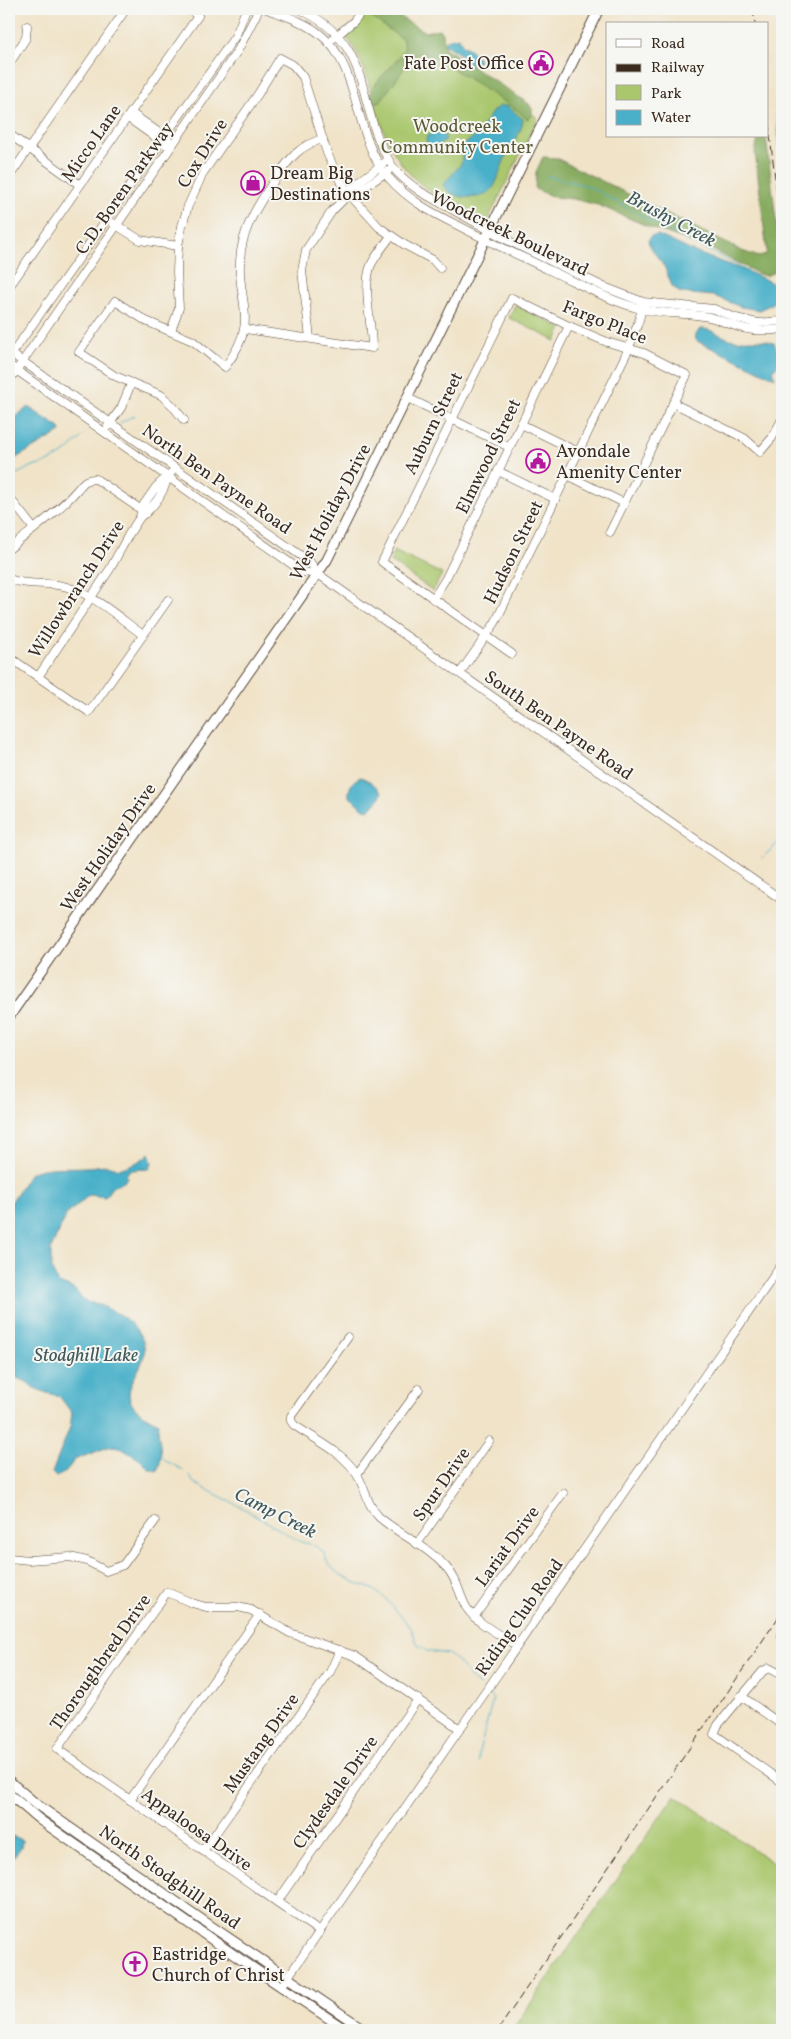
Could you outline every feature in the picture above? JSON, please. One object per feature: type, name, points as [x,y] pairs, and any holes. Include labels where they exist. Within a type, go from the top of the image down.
[{"type":"main road","name":"West Holiday Drive","points":[[9,1017],[318,574],[346,525],[599,9]]},
{"type":"main road","name":"North Stodghill Road","points":[[9,1783],[36,1804],[365,2030]]},
{"type":"main road","name":"North Stodghill Road","points":[[9,1794],[40,1820],[346,2030]]},
{"type":"street","points":[[9,176],[126,9]]},
{"type":"street","name":"Micco Lane","points":[[9,287],[198,16],[189,9]]},
{"type":"street","name":"C.D. Boren Parkway","points":[[10,355],[236,35],[246,9]]},
{"type":"street","name":"C.D. Boren Parkway","points":[[9,381],[238,50],[259,9]]},
{"type":"street","name":"Woodcreek Boulevard","points":[[267,9],[308,26],[329,42],[351,84],[364,134],[382,169],[408,197],[419,205],[486,240],[616,300],[708,316],[741,328],[758,331],[782,329]]},
{"type":"street","name":"Woodcreek Boulevard","points":[[298,9],[316,17],[338,35],[348,48],[355,63],[381,145],[393,168],[408,183],[421,192],[491,231],[642,305],[714,309],[736,318],[757,322],[782,321]]},
{"type":"street","points":[[329,42],[363,9]]},
{"type":"street","points":[[9,64],[26,38],[27,26]]},
{"type":"street","name":"Cox Drive","points":[[171,331],[179,308],[178,246],[184,219],[197,186],[280,58],[293,65],[303,77],[323,139]]},
{"type":"street","points":[[129,115],[172,146]]},
{"type":"street","points":[[360,120],[372,118]]},
{"type":"street","points":[[9,134],[80,184]]},
{"type":"street","points":[[184,420],[161,395],[131,384],[110,373],[79,352],[115,301],[142,319],[194,341],[225,367],[238,348],[245,329],[246,314],[240,264],[243,242],[248,226],[258,205],[291,157],[304,146],[323,139],[333,166],[349,194],[374,222],[391,236],[434,260],[440,268]]},
{"type":"street","points":[[310,338],[302,276],[303,259],[311,241],[332,211],[349,194],[356,193],[382,169],[389,159]]},
{"type":"street","points":[[382,169],[393,168]]},
{"type":"street","points":[[107,219],[140,240],[178,246]]},
{"type":"street","points":[[245,329],[372,348],[372,330],[367,290],[368,278],[372,263],[391,236]]},
{"type":"street","name":"Fargo Place","points":[[512,298],[569,326],[629,348],[687,375],[673,404]]},
{"type":"street","name":"Auburn Street","points":[[434,599],[382,562],[512,298]]},
{"type":"street","name":"Hudson Street","points":[[460,673],[494,624],[629,348],[642,305]]},
{"type":"street","name":"Elmwood Street","points":[[434,599],[569,326]]},
{"type":"street","name":"North Ben Payne Road","points":[[10,355],[310,562],[318,574]]},
{"type":"street","name":"North Ben Payne Road","points":[[9,365],[302,572],[318,574]]},
{"type":"street","points":[[104,432],[121,408],[131,384]]},
{"type":"street","points":[[408,398],[509,447]]},
{"type":"street","points":[[610,532],[673,404],[744,438],[760,452],[780,427]]},
{"type":"street","points":[[521,424],[578,452]]},
{"type":"street","name":"Willowbranch Drive","points":[[38,677],[110,570],[129,534],[143,514],[144,504],[156,487],[168,477],[174,468]]},
{"type":"street","points":[[498,471],[555,499]]},
{"type":"street","points":[[567,476],[624,503]]},
{"type":"street","points":[[9,549],[67,502],[85,481],[90,478],[96,479],[143,514]]},
{"type":"street","points":[[9,497],[34,529]]},
{"type":"street","points":[[260,542],[266,532]]},
{"type":"street","name":"South Ben Payne Road","points":[[318,574],[782,900]]},
{"type":"street","points":[[9,579],[26,585],[61,586],[76,590],[143,635]]},
{"type":"street","points":[[434,599],[512,654]]},
{"type":"street","points":[[9,657],[89,712],[168,600]]},
{"type":"street","name":"Riding Club Road","points":[[281,1987],[782,1264]]},
{"type":"street","points":[[348,1337],[291,1416],[291,1421],[294,1425],[342,1457],[357,1474],[370,1506],[379,1517],[448,1568],[454,1577],[462,1600],[474,1617],[517,1646]]},
{"type":"street","points":[[357,1474],[419,1388]]},
{"type":"street","name":"Spur Drive","points":[[417,1544],[489,1441]]},
{"type":"street","name":"Lariat Drive","points":[[474,1617],[563,1493]]},
{"type":"street","points":[[9,1558],[29,1560],[70,1557],[87,1561],[106,1571],[124,1565],[155,1521]]},
{"type":"street","name":"Thoroughbred Drive","points":[[57,1749],[167,1592],[206,1607],[238,1606],[260,1614]]},
{"type":"street","points":[[130,1800],[260,1614],[290,1633],[340,1650],[367,1663],[460,1728]]},
{"type":"street","name":"Mustang Drive","points":[[203,1851],[330,1672],[340,1650]]},
{"type":"street","points":[[782,1675],[773,1669],[765,1669],[756,1676],[718,1725],[714,1734],[782,1782]]},
{"type":"street","points":[[741,1696],[782,1726]]},
{"type":"street","name":"Clydesdale Drive","points":[[277,1902],[418,1699]]},
{"type":"street","name":"Appaloosa Drive","points":[[57,1749],[320,1932]]},
{"type":"green space","name":"Woodcreek Community Center","points":[[369,9],[387,9],[430,38],[428,42],[538,118],[487,222],[444,200],[428,189],[414,178],[392,148],[382,127],[363,67],[356,51],[345,36]]},
{"type":"green space","points":[[369,9],[387,9],[425,32],[439,29],[443,35],[445,48],[529,104],[532,109],[532,116],[527,119],[518,111],[435,57],[423,53],[413,56],[380,102],[374,102],[369,97],[372,90],[397,60],[405,47],[402,39],[367,14]]},
{"type":"green space","points":[[782,99],[782,174],[776,105]]},
{"type":"green space","points":[[758,138],[766,138],[782,268],[766,276],[703,245],[654,229],[598,205],[554,197],[535,189],[536,172],[543,157],[556,158],[742,251],[759,257],[767,253],[755,151]]},
{"type":"green space","points":[[515,305],[562,328],[556,341],[509,318]]},
{"type":"green space","points":[[394,551],[442,574],[433,591],[390,561]]},
{"type":"green space","points":[[675,1795],[782,1869],[782,2030],[512,2030]]},
{"type":"water","points":[[459,37],[462,45],[472,51],[479,61],[475,65],[470,64],[460,54],[444,44],[446,40]]},
{"type":"water","points":[[499,106],[507,106],[523,119],[519,133],[507,154],[494,186],[485,195],[477,197],[462,197],[453,194],[443,185],[461,164],[464,145],[476,135],[493,111]]},
{"type":"water","points":[[438,130],[446,138],[445,141],[434,148],[430,147],[426,140],[427,136]]},
{"type":"water","points":[[658,235],[695,252],[760,277],[779,287],[778,294],[772,304],[759,310],[741,307],[714,296],[680,293],[672,286],[665,268],[648,241],[651,236]]},
{"type":"water","points":[[700,329],[709,330],[734,340],[759,340],[774,343],[778,357],[776,368],[773,371],[775,378],[699,342],[695,336]]},
{"type":"water","points":[[28,407],[60,428],[61,432],[9,462],[9,422]]},
{"type":"water","points":[[361,777],[371,782],[382,792],[379,799],[369,810],[364,809],[349,796],[352,784]]},
{"type":"water","name":"Stodghill Lake","points":[[149,1153],[152,1163],[149,1169],[130,1170],[124,1182],[112,1187],[105,1197],[89,1195],[66,1215],[51,1249],[51,1268],[58,1283],[77,1292],[86,1302],[97,1304],[121,1316],[140,1335],[144,1348],[143,1359],[129,1392],[131,1402],[140,1412],[159,1423],[160,1464],[157,1471],[149,1469],[139,1459],[117,1446],[108,1447],[74,1460],[66,1472],[56,1477],[52,1473],[70,1427],[72,1413],[59,1396],[34,1388],[27,1382],[9,1375],[9,1206],[29,1174],[35,1171],[102,1165],[119,1169],[139,1161]]},
{"type":"water","points":[[9,1835],[22,1840],[21,1848],[9,1861]]},
{"type":"waterway","name":"Brushy Creek","points":[[547,176],[588,186],[689,242],[749,272]]},
{"type":"waterway","name":"Brushy Creek","points":[[776,285],[782,284]]},
{"type":"waterway","points":[[120,423],[135,415]]},
{"type":"waterway","points":[[9,478],[33,466],[52,460],[66,452],[83,436]]},
{"type":"waterway","points":[[762,858],[782,839]]},
{"type":"waterway","name":"Camp Creek","points":[[161,1455],[166,1461],[183,1470]]},
{"type":"waterway","name":"Camp Creek","points":[[189,1475],[194,1483],[243,1508],[301,1542],[314,1545],[323,1552],[329,1565],[339,1574],[360,1585],[373,1589],[386,1599],[411,1628],[418,1645],[427,1651],[448,1654],[480,1686]]},
{"type":"waterway","name":"Camp Creek","points":[[479,1762],[479,1752],[493,1699],[489,1694]]},
{"type":"railway","points":[[753,9],[755,22]]},
{"type":"railway","points":[[768,119],[782,236]]},
{"type":"railway","points":[[498,2030],[782,1612]]},
{"type":"place","name":"Fate Post Office","points":[[541,63]]},
{"type":"place","name":"Dream Big Destinations","points":[[253,183]]},
{"type":"place","name":"Avondale Amenity Center","points":[[538,461]]},
{"type":"place","name":"Eastridge Church of Christ","points":[[135,1964]]}]
